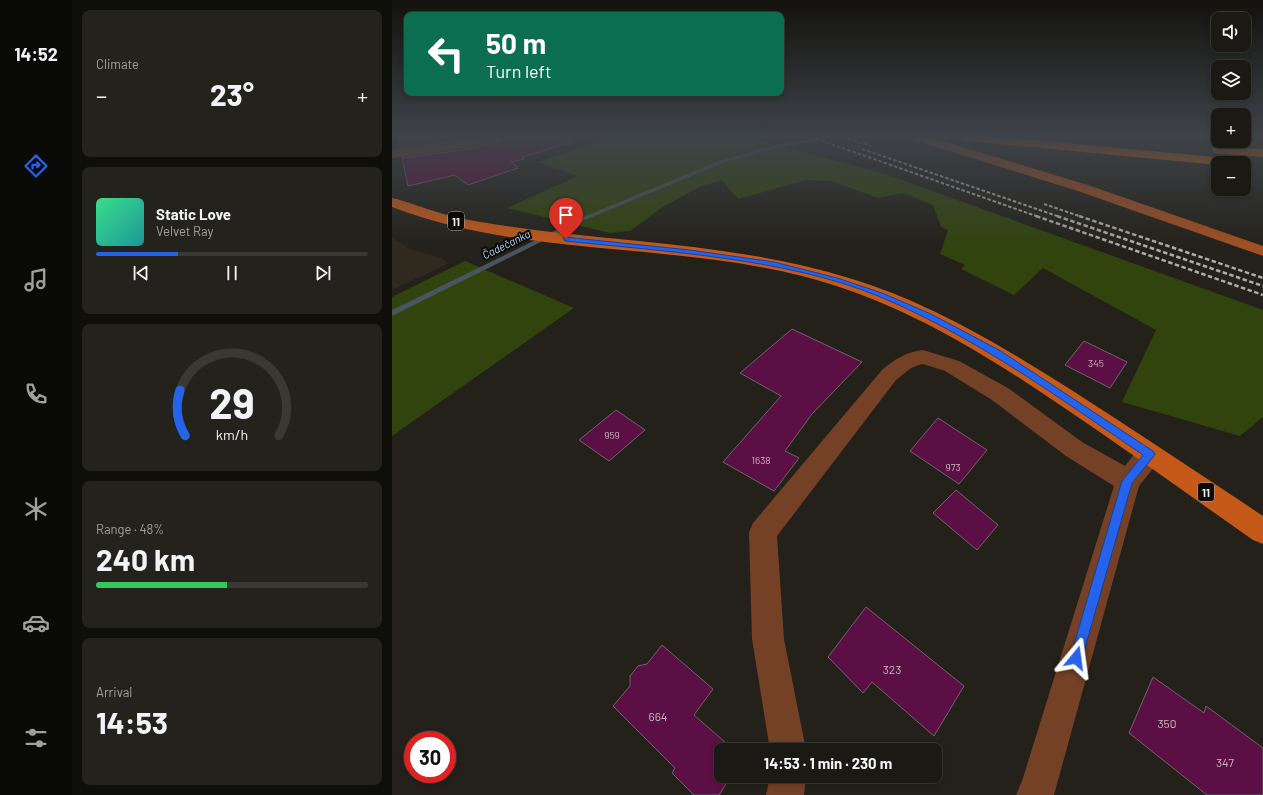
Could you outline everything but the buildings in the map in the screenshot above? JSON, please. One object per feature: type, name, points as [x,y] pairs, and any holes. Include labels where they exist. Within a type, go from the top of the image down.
[{"type":"main road","name":"11","points":[[392,202],[451,220],[521,233],[690,252],[774,264],[835,279],[880,294],[929,316],[996,352],[1263,531]]},
{"type":"street","points":[[1038,174],[1083,188],[1263,251]]},
{"type":"street","points":[[787,743],[768,639],[763,532],[889,375],[904,363],[915,358],[923,357],[952,366],[1000,394],[1074,449],[1128,481]]},
{"type":"street","points":[[1035,795],[1038,790],[1128,481],[1150,454]]},
{"type":"street","points":[[785,795],[787,783]]},
{"type":"shaded area","points":[[392,238],[413,250],[439,257],[449,263],[392,290]]},
{"type":"green space","points":[[573,174],[885,174],[1263,310],[1263,417],[1240,436],[1122,402],[1156,330],[1043,268],[1014,295],[961,269],[965,265],[940,254],[948,230],[941,227],[933,205],[903,193],[878,198],[832,181],[806,180],[738,199],[722,180],[700,187],[664,206],[630,231],[610,233],[507,208],[578,176]]},
{"type":"green space","points":[[465,261],[574,308],[392,436],[392,297]]},
{"type":"waterway","name":"Čadečanka","points":[[392,313],[583,219],[692,174]]},
{"type":"railway","points":[[917,174],[1039,217]]},
{"type":"railway","points":[[935,174],[1060,217]]},
{"type":"railway","points":[[1044,204],[1082,217]]},
{"type":"railway","points":[[1036,216],[1263,295]]},
{"type":"railway","points":[[1057,216],[1263,286]]},
{"type":"railway","points":[[1079,216],[1263,278]]},
{"type":"route","points":[[566,239],[690,252],[774,264],[835,279],[880,294],[958,330],[996,352],[1150,454],[1128,481],[1076,658]]}]
